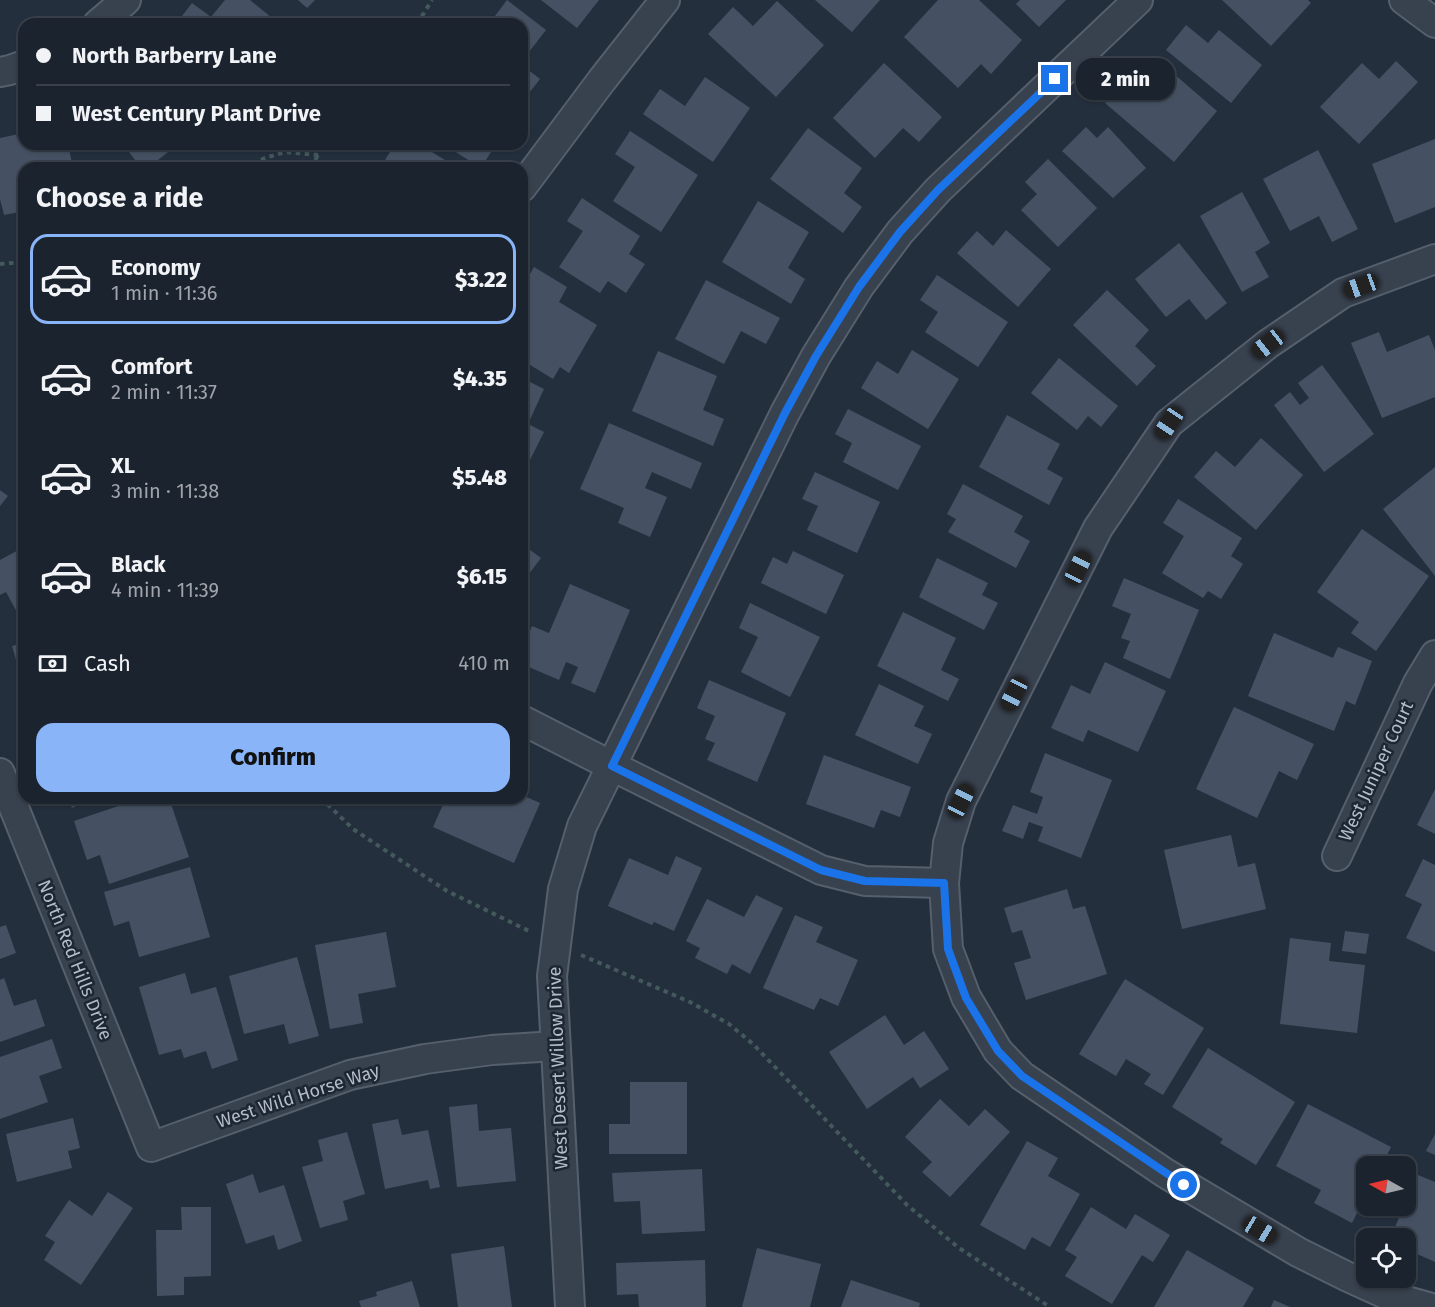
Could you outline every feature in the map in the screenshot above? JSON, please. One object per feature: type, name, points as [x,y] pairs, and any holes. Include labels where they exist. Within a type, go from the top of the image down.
[{"type":"street","points":[[105,18],[126,0]]},
{"type":"street","points":[[528,179],[665,0]]},
{"type":"street","name":"West Desert Willow Drive","points":[[570,1307],[552,976],[563,889],[582,826],[785,413],[816,356],[859,287],[900,232],[938,190],[1138,0]]},
{"type":"street","points":[[1404,0],[1435,23]]},
{"type":"street","points":[[0,72],[18,67]]},
{"type":"street","points":[[1428,1307],[1392,1297],[1298,1252],[1165,1173],[1022,1076],[998,1051],[966,998],[948,949],[944,883],[948,843],[961,801],[1098,528],[1169,423],[1268,344],[1343,293],[1435,260]]},
{"type":"street","name":"West Juniper Court","points":[[1336,856],[1418,683],[1435,655]]},
{"type":"street","points":[[528,723],[821,870],[865,881],[944,883]]},
{"type":"street","name":"North Red Hills Drive","points":[[0,773],[151,1147]]},
{"type":"street","name":"West Wild Horse Way","points":[[151,1147],[350,1075],[425,1059],[492,1050],[555,1046]]},
{"type":"path","points":[[421,18],[432,0]]},
{"type":"path","points":[[314,162],[321,150]]},
{"type":"path","points":[[257,162],[285,152],[318,154]]},
{"type":"path","points":[[0,264],[18,262]]},
{"type":"path","points":[[327,804],[353,829],[447,891],[556,944],[690,1002],[729,1024],[753,1044],[907,1205],[959,1248],[1050,1307]]},
{"type":"building","points":[[225,0],[250,0],[272,18],[181,18],[192,3],[211,17]]},
{"type":"building","points":[[298,0],[315,0],[307,8]]},
{"type":"building","points":[[507,0],[546,30],[528,53],[528,18],[494,18]]},
{"type":"building","points":[[541,0],[599,0],[577,28]]},
{"type":"building","points":[[815,0],[880,0],[852,32]]},
{"type":"building","points":[[938,0],[979,0],[1022,40],[991,74],[981,64],[958,88],[904,37]]},
{"type":"building","points":[[1020,0],[1066,0],[1039,27],[1016,4]]},
{"type":"building","points":[[1222,0],[1308,0],[1311,3],[1271,46]]},
{"type":"building","points":[[777,1],[824,45],[776,97],[708,34],[733,7],[753,26]]},
{"type":"building","points":[[1186,25],[1208,43],[1219,30],[1262,65],[1231,103],[1166,50]]},
{"type":"building","points":[[1396,61],[1418,82],[1359,144],[1320,107],[1362,63],[1379,79]]},
{"type":"building","points":[[884,63],[942,117],[919,142],[903,128],[875,158],[833,118]]},
{"type":"building","points":[[1167,68],[1217,111],[1174,162],[1105,103],[1127,76],[1146,93]]},
{"type":"building","points":[[528,70],[540,79],[528,94]]},
{"type":"building","points":[[705,77],[750,108],[713,162],[643,114],[660,89],[685,106]]},
{"type":"building","points":[[1086,127],[1097,138],[1108,127],[1146,168],[1113,198],[1062,151]]},
{"type":"building","points":[[808,128],[862,168],[844,193],[862,207],[843,233],[770,179]]},
{"type":"building","points":[[630,131],[698,175],[661,232],[613,201],[635,167],[615,154]]},
{"type":"building","points":[[18,134],[18,150],[69,150],[72,162],[18,162],[18,212],[4,215],[0,199],[0,138]]},
{"type":"building","points":[[1435,139],[1435,207],[1395,223],[1372,164]]},
{"type":"building","points":[[128,150],[170,150],[156,162],[136,162]]},
{"type":"building","points":[[391,150],[429,150],[448,162],[384,162]]},
{"type":"building","points":[[452,150],[492,150],[485,162],[472,162]]},
{"type":"building","points":[[1318,150],[1358,229],[1332,242],[1319,216],[1290,231],[1263,179]]},
{"type":"building","points":[[1048,159],[1097,208],[1058,247],[1021,210],[1037,194],[1025,182]]},
{"type":"building","points":[[1242,192],[1270,243],[1255,252],[1269,277],[1242,292],[1200,216]]},
{"type":"building","points":[[582,198],[640,236],[629,254],[645,264],[626,293],[608,281],[600,293],[559,267],[583,231],[567,221]]},
{"type":"building","points":[[758,201],[809,232],[788,268],[805,279],[791,304],[722,262]]},
{"type":"building","points":[[1006,230],[1051,269],[1018,307],[957,253],[977,231],[993,246]]},
{"type":"building","points":[[1179,243],[1227,303],[1206,320],[1189,299],[1166,317],[1135,279]]},
{"type":"building","points":[[534,267],[567,287],[559,302],[597,325],[569,373],[560,367],[553,379],[528,364],[528,278]]},
{"type":"building","points":[[937,275],[1008,322],[978,367],[925,332],[938,312],[920,300]]},
{"type":"building","points":[[706,280],[780,318],[766,344],[741,331],[724,364],[675,339]]},
{"type":"building","points":[[1107,290],[1149,330],[1135,346],[1156,366],[1137,386],[1073,325]]},
{"type":"building","points":[[1379,332],[1387,352],[1429,335],[1435,350],[1435,397],[1382,418],[1351,343]]},
{"type":"building","points":[[912,350],[959,379],[928,429],[861,388],[877,361],[898,374]]},
{"type":"building","points":[[658,351],[717,376],[703,410],[724,419],[713,446],[632,411]]},
{"type":"building","points":[[1059,358],[1118,406],[1101,427],[1088,416],[1077,430],[1031,393]]},
{"type":"building","points":[[1322,365],[1374,434],[1324,472],[1274,405],[1290,392],[1300,405],[1309,398],[1298,383]]},
{"type":"building","points":[[528,381],[544,389],[528,424]]},
{"type":"building","points":[[848,409],[921,446],[898,490],[843,462],[852,443],[835,434]]},
{"type":"building","points":[[1007,415],[1060,444],[1047,469],[1063,478],[1049,505],[979,467]]},
{"type":"building","points":[[609,423],[702,463],[691,489],[652,472],[645,488],[667,497],[650,537],[618,523],[624,508],[580,489]]},
{"type":"building","points":[[528,424],[544,432],[530,460],[528,459]]},
{"type":"building","points":[[1261,438],[1303,475],[1256,530],[1194,477],[1216,451],[1235,467]]},
{"type":"building","points":[[1435,467],[1435,576],[1383,509]]},
{"type":"building","points":[[815,472],[880,502],[857,553],[807,530],[818,506],[802,499]]},
{"type":"building","points":[[963,484],[1023,516],[1014,532],[1030,541],[1016,568],[948,532],[956,519],[947,514]]},
{"type":"building","points":[[0,490],[8,496],[0,506]]},
{"type":"building","points":[[1178,499],[1242,538],[1231,556],[1243,564],[1221,599],[1208,591],[1203,598],[1162,573],[1184,536],[1163,523]]},
{"type":"building","points":[[1362,529],[1429,576],[1376,651],[1351,633],[1359,622],[1317,592]]},
{"type":"building","points":[[528,548],[541,558],[528,575]]},
{"type":"building","points":[[18,550],[18,614],[6,592],[0,595],[0,560]]},
{"type":"building","points":[[793,551],[844,575],[826,614],[761,583],[773,557],[787,564]]},
{"type":"building","points":[[937,558],[988,583],[982,595],[998,603],[984,630],[919,597]]},
{"type":"building","points":[[1124,578],[1199,610],[1170,679],[1123,658],[1130,641],[1121,638],[1131,614],[1112,606]]},
{"type":"building","points":[[570,584],[630,610],[595,693],[571,683],[578,667],[566,662],[559,680],[528,667],[528,636],[532,626],[549,633]]},
{"type":"building","points":[[750,603],[820,637],[790,697],[741,672],[758,637],[739,628]]},
{"type":"building","points":[[903,612],[956,638],[941,670],[959,679],[948,701],[877,666]]},
{"type":"building","points":[[1274,633],[1333,658],[1338,647],[1372,661],[1355,705],[1346,701],[1334,731],[1248,696]]},
{"type":"building","points":[[18,644],[18,667],[12,646]]},
{"type":"building","points":[[1105,662],[1166,691],[1138,752],[1088,730],[1083,742],[1051,728],[1071,685],[1090,694]]},
{"type":"building","points":[[709,680],[786,713],[757,782],[707,760],[715,743],[705,739],[715,716],[697,708]]},
{"type":"building","points":[[879,684],[924,706],[914,726],[932,734],[918,764],[855,735]]},
{"type":"building","points":[[1234,707],[1314,744],[1297,780],[1279,771],[1257,818],[1196,789]]},
{"type":"building","points":[[1045,753],[1112,780],[1081,858],[1038,841],[1043,827],[1029,822],[1023,839],[1002,831],[1013,805],[1037,814],[1043,797],[1030,792]]},
{"type":"building","points":[[824,755],[911,787],[900,817],[881,810],[874,828],[806,804]]},
{"type":"building","points":[[1435,789],[1435,834],[1417,825]]},
{"type":"building","points":[[528,798],[540,803],[514,863],[433,827],[443,804],[528,804]]},
{"type":"building","points":[[124,804],[171,804],[189,857],[109,884],[100,855],[87,860],[74,821]]},
{"type":"building","points":[[1231,835],[1238,867],[1255,863],[1266,909],[1182,929],[1164,850]]},
{"type":"building","points":[[676,856],[702,868],[674,931],[654,922],[652,925],[608,906],[629,858],[668,875]]},
{"type":"building","points":[[1423,859],[1435,865],[1435,952],[1406,938],[1422,904],[1405,896]]},
{"type":"building","points":[[190,867],[210,937],[139,957],[129,921],[114,926],[104,892]]},
{"type":"building","points":[[1067,889],[1073,909],[1085,906],[1107,974],[1026,1000],[1014,963],[1031,958],[1022,930],[1012,933],[1004,908]]},
{"type":"building","points":[[756,895],[783,908],[750,974],[732,964],[727,974],[695,958],[700,948],[686,941],[707,899],[744,917]]},
{"type":"building","points":[[795,915],[823,927],[816,942],[858,960],[838,1006],[820,998],[814,1010],[763,988]]},
{"type":"building","points":[[6,925],[16,953],[0,959],[0,927]]},
{"type":"building","points":[[1345,931],[1369,934],[1366,954],[1342,951]]},
{"type":"building","points":[[386,932],[396,987],[358,994],[363,1023],[330,1029],[315,945]]},
{"type":"building","points":[[1290,938],[1331,943],[1329,961],[1365,965],[1357,1033],[1280,1024]]},
{"type":"building","points":[[297,957],[319,1036],[289,1044],[284,1024],[244,1034],[229,976]]},
{"type":"building","points":[[185,973],[191,994],[216,987],[238,1060],[212,1069],[206,1051],[184,1058],[181,1049],[159,1055],[139,987]]},
{"type":"building","points":[[4,978],[14,1006],[36,999],[45,1026],[0,1042],[0,980]]},
{"type":"building","points":[[1125,979],[1204,1028],[1163,1095],[1144,1084],[1151,1074],[1126,1059],[1116,1076],[1079,1054]]},
{"type":"building","points":[[885,1015],[904,1045],[924,1031],[949,1069],[920,1088],[913,1077],[867,1109],[829,1052]]},
{"type":"building","points":[[52,1039],[62,1068],[39,1076],[48,1102],[0,1119],[0,1057]]},
{"type":"building","points":[[1208,1048],[1295,1102],[1256,1165],[1220,1143],[1223,1139],[1172,1107]]},
{"type":"building","points":[[630,1082],[687,1082],[687,1154],[609,1154],[609,1124],[630,1124]]},
{"type":"building","points":[[940,1099],[969,1126],[985,1109],[1010,1132],[950,1197],[922,1172],[932,1162],[905,1137]]},
{"type":"building","points":[[477,1104],[479,1131],[511,1128],[516,1181],[457,1187],[449,1107]]},
{"type":"building","points":[[1308,1104],[1391,1147],[1386,1156],[1356,1156],[1356,1215],[1352,1223],[1314,1203],[1321,1190],[1276,1166]]},
{"type":"building","points":[[73,1118],[80,1148],[68,1151],[72,1168],[17,1182],[6,1134]]},
{"type":"building","points":[[398,1119],[402,1135],[428,1130],[440,1187],[430,1189],[428,1180],[385,1189],[372,1124]]},
{"type":"building","points":[[347,1132],[365,1194],[343,1201],[348,1220],[320,1228],[302,1167],[323,1161],[318,1140]]},
{"type":"building","points":[[1435,1134],[1435,1155],[1426,1151]]},
{"type":"building","points":[[1027,1141],[1058,1158],[1048,1176],[1080,1194],[1050,1247],[1032,1237],[1025,1250],[980,1225]]},
{"type":"building","points":[[702,1169],[705,1231],[642,1234],[640,1201],[614,1202],[612,1173]]},
{"type":"building","points":[[253,1174],[259,1193],[284,1185],[302,1241],[278,1250],[274,1235],[246,1244],[226,1184]]},
{"type":"building","points":[[1418,1175],[1435,1182],[1435,1262],[1416,1253],[1416,1228],[1395,1228],[1400,1216],[1416,1216]]},
{"type":"building","points":[[108,1192],[133,1208],[81,1285],[44,1260],[55,1242],[45,1236],[69,1200],[92,1216]]},
{"type":"building","points":[[181,1207],[211,1207],[211,1276],[184,1277],[184,1295],[157,1296],[156,1230],[182,1230]]},
{"type":"building","points":[[1091,1207],[1126,1229],[1135,1214],[1170,1235],[1153,1262],[1142,1255],[1112,1304],[1065,1276],[1077,1257],[1065,1250]]},
{"type":"building","points":[[504,1246],[512,1307],[458,1307],[451,1254]]},
{"type":"building","points":[[757,1248],[821,1264],[810,1307],[742,1307]]},
{"type":"building","points":[[1187,1250],[1254,1288],[1243,1307],[1154,1307]]},
{"type":"building","points":[[705,1260],[706,1307],[639,1307],[638,1294],[617,1295],[616,1263]]},
{"type":"building","points":[[851,1280],[920,1303],[919,1307],[841,1307]]},
{"type":"building","points":[[412,1281],[420,1307],[361,1307],[359,1301],[377,1296],[376,1292]]},
{"type":"building","points":[[1274,1300],[1290,1307],[1271,1307]]},
{"type":"route","points":[[1055,79],[938,190],[900,232],[859,287],[816,356],[785,413],[612,766],[821,870],[865,881],[944,883],[948,949],[966,998],[998,1051],[1022,1076],[1184,1185]]}]
